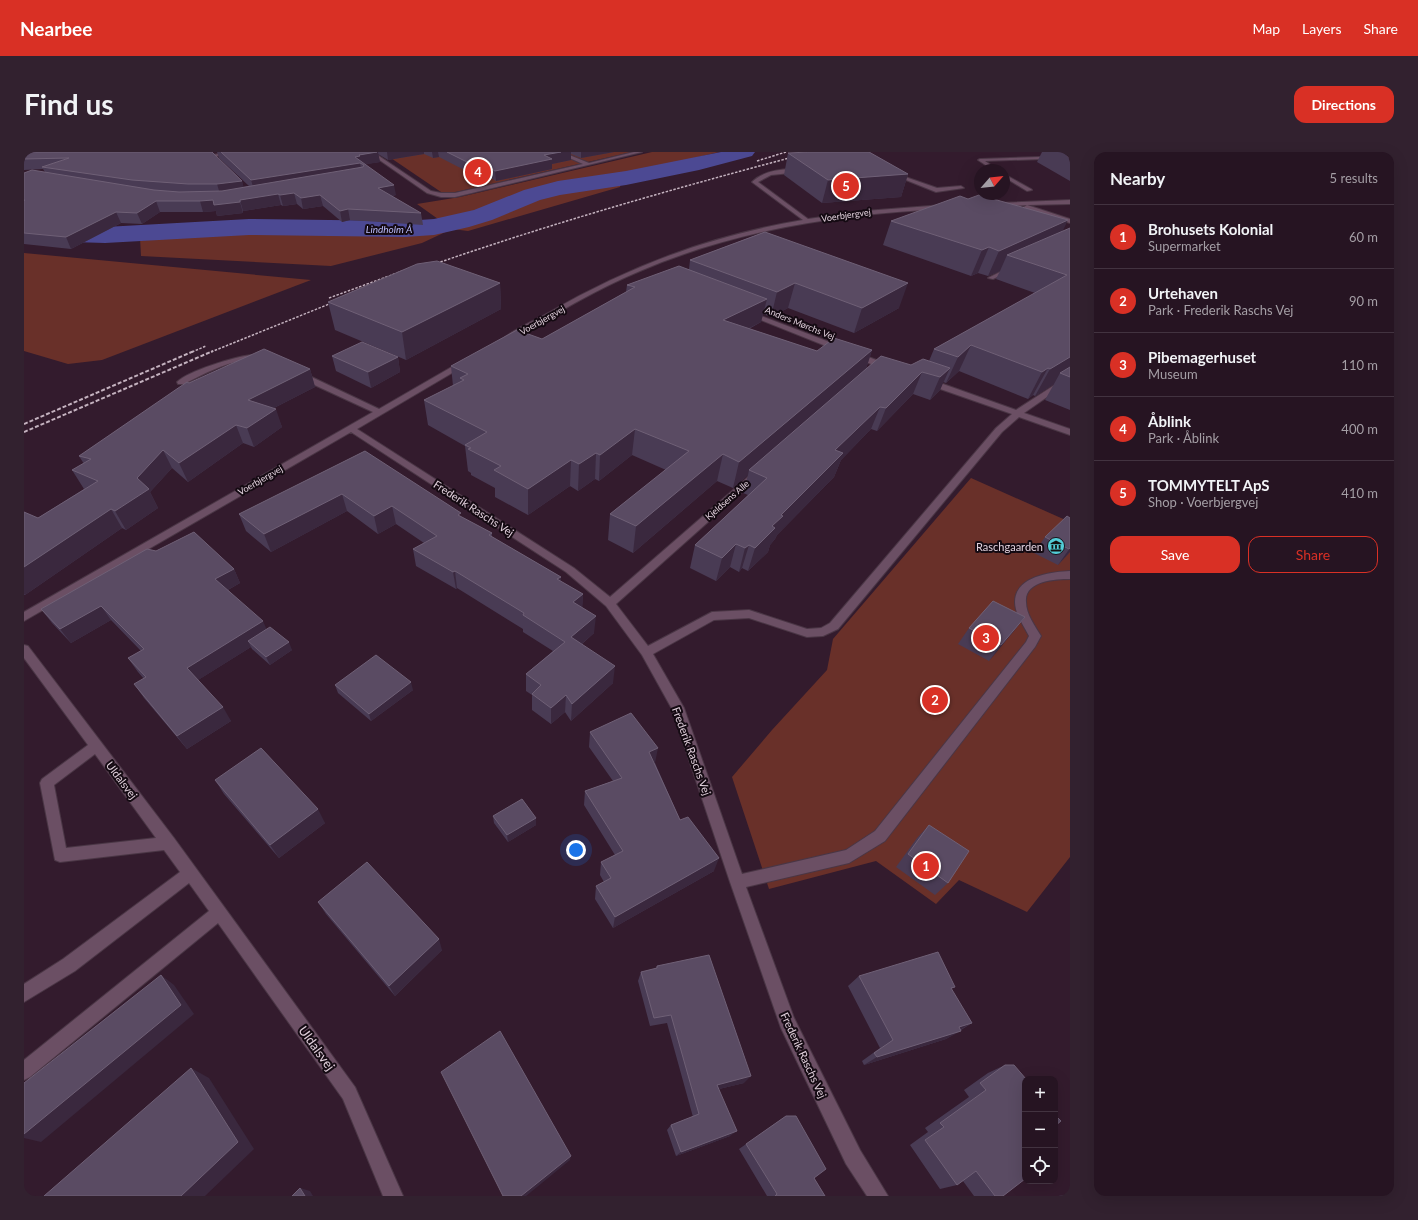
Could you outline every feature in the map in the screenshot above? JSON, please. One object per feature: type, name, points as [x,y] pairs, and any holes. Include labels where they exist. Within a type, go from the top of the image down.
[{"type":"street","points":[[210,154],[235,152]]},
{"type":"street","points":[[370,152],[429,192],[441,195],[455,195],[640,152]]},
{"type":"street","points":[[558,152],[588,164]]},
{"type":"street","points":[[210,154],[217,160]]},
{"type":"street","points":[[986,164],[980,160],[1070,157]]},
{"type":"street","points":[[885,170],[936,190],[961,188]]},
{"type":"street","points":[[807,171],[776,173],[760,177],[754,182],[807,221]]},
{"type":"street","points":[[1010,179],[1029,190]]},
{"type":"street","points":[[995,205],[1070,202]]},
{"type":"street","points":[[1018,204],[1070,221]]},
{"type":"street","name":"Voerbjergvej","points":[[496,346],[600,287],[637,269],[688,250],[745,234],[807,221],[862,212],[950,207]]},
{"type":"street","points":[[991,278],[1020,265]]},
{"type":"street","points":[[637,269],[652,275]]},
{"type":"street","name":"Anders Mørchs Vej","points":[[741,310],[878,368],[895,370]]},
{"type":"street","points":[[181,382],[234,360],[251,356],[264,360]]},
{"type":"street","name":"Voerbjergvej","points":[[24,616],[476,357]]},
{"type":"street","points":[[291,371],[379,412]]},
{"type":"street","points":[[646,652],[712,616],[749,614],[807,633],[823,632],[834,626],[999,430],[1018,413],[1070,377]]},
{"type":"street","points":[[917,378],[1070,432]]},
{"type":"street","name":"Frederik Raschs Vej","points":[[350,428],[570,570],[610,603],[646,652],[678,708],[737,882],[787,1022],[853,1157],[878,1196]]},
{"type":"street","name":"Kjeldsens Alle","points":[[610,603],[763,469]]},
{"type":"street","points":[[737,882],[849,856],[880,836],[1036,636],[1023,612],[1020,600],[1022,592],[1032,581],[1059,575],[1070,575]]},
{"type":"street","name":"Uldalsvej","points":[[24,649],[169,843],[350,1093],[393,1196]]},
{"type":"street","points":[[96,746],[47,784],[60,855],[169,843]]},
{"type":"street","points":[[24,994],[69,966],[190,873]]},
{"type":"street","points":[[24,1070],[219,912]]},
{"type":"shaded area","points":[[382,152],[632,152],[451,193],[441,192]]},
{"type":"shaded area","points":[[652,152],[719,152],[623,175],[620,187],[468,231],[452,229],[417,204],[460,197]]},
{"type":"shaded area","points":[[452,229],[422,243],[331,266],[141,256],[140,238],[278,232],[408,234]]},
{"type":"shaded area","points":[[24,253],[311,280],[102,360],[68,364],[24,351]]},
{"type":"shaded area","points":[[971,478],[1070,522],[1070,857],[1027,912],[959,880],[936,904],[876,861],[769,889],[732,777],[772,730],[827,670],[833,639]]},
{"type":"building","points":[[24,152],[212,152],[242,181],[217,184],[188,184],[132,180],[42,167],[69,158],[24,159]]},
{"type":"building","points":[[221,152],[377,152],[355,157],[394,185],[378,188],[421,213],[348,209],[340,211],[320,195],[301,198],[294,193],[278,194],[240,200],[240,202],[214,205],[213,200],[156,201],[137,213],[116,212],[66,237],[24,233],[24,173],[32,170],[154,190],[179,192],[222,191],[363,167],[364,165],[360,163],[251,180]]},
{"type":"building","points":[[447,152],[561,152],[544,155],[552,159],[495,171],[483,164],[475,166]]},
{"type":"building","points":[[869,152],[908,174],[828,180],[788,153]]},
{"type":"building","points":[[960,196],[968,199],[974,197],[974,200],[997,200],[1068,220],[999,251],[989,247],[982,250],[891,221]]},
{"type":"building","points":[[1070,228],[1070,357],[1042,372],[971,345],[958,357],[934,349],[1067,275],[1007,255]]},
{"type":"building","points":[[765,232],[908,283],[862,308],[795,283],[777,292],[690,260]]},
{"type":"building","points":[[437,261],[500,283],[402,332],[328,302],[417,264]]},
{"type":"building","points":[[679,266],[767,299],[723,320],[817,351],[834,338],[872,350],[739,462],[723,454],[636,526],[610,514],[689,451],[635,429],[600,455],[596,453],[579,464],[571,460],[528,489],[494,470],[501,466],[468,449],[471,448],[465,445],[487,432],[424,400],[464,380],[460,378],[468,374],[451,366],[517,330],[542,339],[635,287],[627,285]]},
{"type":"building","points":[[362,342],[398,357],[368,372],[332,356]]},
{"type":"building","points":[[264,349],[310,369],[248,400],[276,409],[247,428],[236,425],[179,463],[163,450],[137,478],[149,489],[115,511],[111,509],[24,567],[24,512],[38,518],[98,481],[72,470],[91,459],[79,456],[187,382],[189,383]]},
{"type":"building","points":[[881,356],[911,365],[923,359],[950,368],[940,377],[922,372],[886,408],[880,407],[835,450],[843,453],[781,515],[783,516],[772,526],[775,528],[755,548],[749,545],[745,548],[736,544],[722,558],[695,545],[767,478],[749,470]]},
{"type":"building","points":[[1070,367],[1070,377],[1060,373]]},
{"type":"building","points":[[365,451],[461,513],[458,515],[492,533],[489,535],[561,577],[557,579],[583,594],[573,602],[596,616],[571,637],[615,666],[572,704],[566,695],[551,708],[532,694],[541,685],[526,674],[565,642],[523,615],[524,613],[455,571],[453,572],[413,549],[437,536],[392,506],[374,516],[342,494],[264,534],[239,514]]},
{"type":"building","points":[[1067,516],[1070,518],[1069,549],[1045,537]]},
{"type":"building","points":[[194,532],[234,569],[215,579],[263,621],[187,668],[223,707],[177,736],[134,684],[146,677],[128,658],[144,649],[101,606],[60,629],[41,609],[147,549],[156,551]]},
{"type":"building","points":[[993,601],[1025,617],[1001,645],[969,628]]},
{"type":"building","points":[[270,627],[289,642],[266,657],[248,641]]},
{"type":"building","points":[[376,655],[411,682],[369,714],[335,685]]},
{"type":"building","points":[[631,713],[658,748],[649,752],[680,820],[688,817],[719,858],[615,917],[596,886],[611,878],[601,862],[623,851],[585,791],[622,778],[590,732]]},
{"type":"building","points":[[261,748],[318,809],[270,845],[215,780]]},
{"type":"building","points":[[522,799],[536,818],[507,835],[493,816]]},
{"type":"building","points":[[929,825],[969,851],[948,883],[908,854]]},
{"type":"building","points":[[367,862],[439,939],[389,986],[318,902]]},
{"type":"building","points":[[938,952],[955,987],[951,988],[972,1023],[959,1027],[961,1031],[877,1057],[874,1053],[893,1040],[859,976]]},
{"type":"building","points":[[709,955],[751,1076],[717,1085],[737,1131],[681,1152],[671,1125],[699,1114],[671,1015],[654,1018],[641,972],[657,968],[657,966]]},
{"type":"building","points":[[161,975],[181,1005],[24,1134],[24,1083]]},
{"type":"building","points":[[500,1031],[571,1156],[521,1196],[503,1196],[441,1072]]},
{"type":"building","points":[[1005,1065],[1014,1065],[1023,1076],[1022,1076],[1022,1181],[1003,1196],[995,1196],[976,1171],[957,1185],[925,1140],[944,1127],[940,1123],[986,1090],[980,1083]]},
{"type":"building","points":[[191,1068],[238,1142],[181,1196],[44,1196]]},
{"type":"building","points":[[786,1116],[796,1116],[826,1169],[814,1178],[825,1196],[775,1196],[777,1194],[746,1144]]},
{"type":"building","points":[[300,1188],[305,1196],[292,1196]]},
{"type":"waterway","name":"Lindholm Å","points":[[24,222],[73,234],[105,235],[249,227],[405,229],[434,227],[460,222],[483,215],[532,195],[558,188],[626,178],[699,164],[745,152]]},
{"type":"railway","points":[[757,161],[786,152]]},
{"type":"railway","points":[[429,266],[524,234],[619,205],[812,152]]},
{"type":"railway","points":[[329,298],[408,269]]},
{"type":"railway","points":[[211,352],[339,300]]},
{"type":"railway","points":[[192,352],[206,346]]},
{"type":"railway","points":[[24,424],[194,351]]},
{"type":"railway","points":[[24,432],[213,351]]},
{"type":"place","name":"Åblink","points":[[478,172]]},
{"type":"place","name":"TOMMYTELT ApS","points":[[846,186]]},
{"type":"place","name":"Raschgaarden","points":[[1056,546]]},
{"type":"place","name":"Pibemagerhuset","points":[[986,638]]},
{"type":"place","name":"Urtehaven","points":[[935,700]]},
{"type":"place","name":"Brohusets Kolonial","points":[[926,866]]}]
